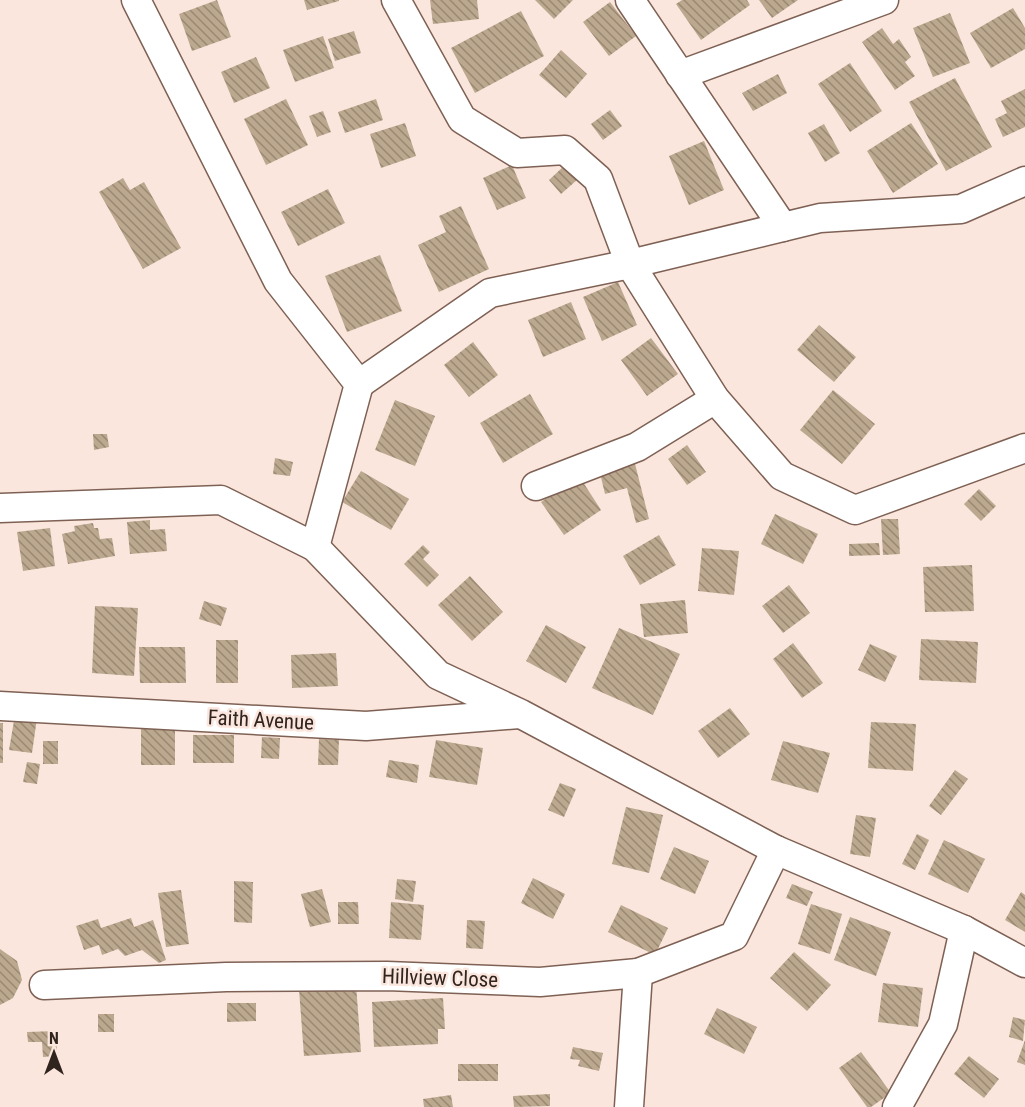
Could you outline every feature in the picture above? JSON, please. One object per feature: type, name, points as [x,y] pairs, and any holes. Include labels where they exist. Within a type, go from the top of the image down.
[{"type":"street","points":[[136,0],[278,281],[359,384]]},
{"type":"street","points":[[396,0],[462,119],[517,153],[565,150],[598,179],[630,264],[715,399],[782,476],[855,510],[1025,448]]},
{"type":"street","points":[[630,0],[783,227]]},
{"type":"street","points":[[680,75],[884,0]]},
{"type":"street","points":[[315,547],[359,384],[490,293],[630,264],[820,218],[961,209],[1025,181]]},
{"type":"street","points":[[536,486],[637,447],[715,399]]},
{"type":"street","points":[[0,508],[220,500],[315,547],[438,675],[521,714],[776,850],[964,930],[1025,963]]},
{"type":"street","name":"Faith Avenue","points":[[0,706],[366,726],[521,714]]},
{"type":"street","name":"Hillview Close","points":[[44,985],[226,977],[341,976],[540,982],[638,973],[735,936],[776,850]]},
{"type":"street","points":[[897,1107],[943,1024],[964,930]]},
{"type":"street","points":[[628,1107],[638,973]]},
{"type":"building","points":[[217,0],[231,37],[192,51],[179,14]]},
{"type":"building","points":[[304,0],[339,0],[339,1],[307,10]]},
{"type":"building","points":[[430,0],[477,0],[479,19],[433,24]]},
{"type":"building","points":[[535,0],[573,0],[554,19]]},
{"type":"building","points":[[682,0],[747,0],[750,5],[701,40],[676,4]]},
{"type":"building","points":[[759,0],[798,0],[772,18]]},
{"type":"building","points":[[610,2],[636,36],[609,56],[583,22]]},
{"type":"building","points":[[1013,8],[1025,28],[1025,49],[991,68],[970,33]]},
{"type":"building","points":[[521,11],[544,56],[475,93],[451,48]]},
{"type":"building","points":[[950,13],[970,63],[933,77],[913,28]]},
{"type":"building","points":[[882,28],[893,44],[899,39],[911,57],[905,62],[915,76],[895,90],[862,42]]},
{"type":"building","points":[[354,31],[361,53],[335,61],[328,39]]},
{"type":"building","points":[[323,36],[334,68],[295,82],[283,50]]},
{"type":"building","points":[[561,50],[587,74],[566,98],[539,75]]},
{"type":"building","points":[[256,57],[270,88],[234,103],[221,72]]},
{"type":"building","points":[[850,63],[882,111],[850,132],[818,84]]},
{"type":"building","points":[[778,74],[787,93],[753,111],[742,93]]},
{"type":"building","points":[[955,78],[992,147],[946,171],[909,102]]},
{"type":"building","points":[[1025,89],[1025,127],[1003,137],[995,119],[1007,113],[1001,101]]},
{"type":"building","points":[[286,99],[308,145],[266,165],[244,119]]},
{"type":"building","points":[[376,99],[383,120],[345,133],[338,112]]},
{"type":"building","points":[[610,110],[622,126],[603,140],[591,124]]},
{"type":"building","points":[[323,111],[331,132],[317,137],[309,116]]},
{"type":"building","points":[[405,123],[416,156],[381,168],[370,134]]},
{"type":"building","points":[[911,123],[938,164],[893,193],[867,151]]},
{"type":"building","points":[[824,124],[840,153],[825,162],[808,133]]},
{"type":"building","points":[[704,141],[724,190],[689,205],[669,156]]},
{"type":"building","points":[[512,165],[526,198],[497,210],[483,178]]},
{"type":"building","points":[[564,166],[577,180],[561,194],[549,180]]},
{"type":"building","points":[[123,178],[130,190],[144,182],[181,248],[143,269],[99,192]]},
{"type":"building","points":[[328,189],[345,223],[298,246],[281,212]]},
{"type":"building","points":[[461,206],[489,269],[439,292],[418,245],[446,232],[439,216]]},
{"type":"building","points":[[380,255],[402,311],[347,332],[325,276]]},
{"type":"building","points":[[618,282],[637,325],[602,341],[583,297]]},
{"type":"building","points":[[571,302],[586,339],[543,357],[528,320]]},
{"type":"building","points":[[819,325],[856,357],[834,382],[797,350]]},
{"type":"building","points":[[651,338],[678,374],[647,396],[621,360]]},
{"type":"building","points":[[473,342],[498,375],[469,397],[444,365]]},
{"type":"building","points":[[833,390],[875,424],[842,464],[800,430]]},
{"type":"building","points":[[530,394],[553,434],[503,463],[480,423]]},
{"type":"building","points":[[395,400],[435,416],[415,466],[375,450]]},
{"type":"building","points":[[93,434],[107,434],[109,447],[94,450]]},
{"type":"building","points":[[687,445],[706,472],[687,485],[668,459]]},
{"type":"building","points":[[275,458],[293,462],[290,476],[273,474]]},
{"type":"building","points":[[634,460],[649,519],[636,523],[627,488],[605,494],[599,469]]},
{"type":"building","points":[[361,471],[409,499],[391,530],[342,502]]},
{"type":"building","points":[[579,476],[601,510],[564,535],[541,502]]},
{"type":"building","points":[[979,489],[996,506],[981,521],[964,504]]},
{"type":"building","points":[[775,514],[818,534],[803,564],[761,544]]},
{"type":"building","points":[[881,519],[898,519],[900,554],[883,555]]},
{"type":"building","points":[[150,520],[150,530],[165,529],[167,551],[130,554],[127,522]]},
{"type":"building","points":[[93,523],[94,528],[98,528],[100,539],[112,538],[115,556],[68,564],[62,534],[75,531],[74,526]]},
{"type":"building","points":[[50,528],[55,566],[23,571],[17,532]]},
{"type":"building","points":[[659,535],[676,565],[640,585],[623,556]]},
{"type":"building","points":[[879,543],[880,555],[849,556],[849,544]]},
{"type":"building","points":[[423,545],[430,552],[423,559],[439,575],[427,587],[404,564]]},
{"type":"building","points":[[702,548],[739,551],[734,595],[698,591]]},
{"type":"building","points":[[972,565],[974,611],[925,612],[923,567]]},
{"type":"building","points":[[470,576],[503,612],[472,641],[438,605]]},
{"type":"building","points":[[789,585],[810,613],[783,633],[762,606]]},
{"type":"building","points":[[685,600],[688,633],[644,637],[640,604]]},
{"type":"building","points":[[204,601],[227,608],[221,626],[199,619]]},
{"type":"building","points":[[95,606],[138,608],[134,676],[92,673]]},
{"type":"building","points":[[546,625],[586,647],[566,683],[526,661]]},
{"type":"building","points":[[619,628],[680,654],[653,715],[592,688]]},
{"type":"building","points":[[921,639],[978,642],[976,683],[919,680]]},
{"type":"building","points":[[216,640],[238,640],[238,683],[216,683]]},
{"type":"building","points":[[793,643],[823,683],[802,698],[773,659]]},
{"type":"building","points":[[870,644],[897,656],[885,682],[858,670]]},
{"type":"building","points":[[139,647],[185,647],[186,683],[140,683]]},
{"type":"building","points":[[336,653],[338,686],[292,688],[291,655]]},
{"type":"building","points":[[730,708],[750,734],[718,758],[698,731]]},
{"type":"building","points":[[15,715],[37,718],[32,753],[9,750]]},
{"type":"building","points":[[871,722],[916,724],[913,771],[868,768]]},
{"type":"building","points":[[0,723],[3,723],[3,763],[0,763]]},
{"type":"building","points":[[141,728],[175,728],[175,765],[141,765]]},
{"type":"building","points":[[193,735],[234,735],[234,763],[193,763]]},
{"type":"building","points":[[262,737],[280,738],[279,759],[261,758]]},
{"type":"building","points":[[319,739],[339,740],[338,765],[318,765]]},
{"type":"building","points":[[436,740],[483,748],[477,785],[429,777]]},
{"type":"building","points":[[43,741],[58,741],[58,764],[43,764]]},
{"type":"building","points":[[783,741],[830,753],[818,793],[771,780]]},
{"type":"building","points":[[389,760],[419,765],[417,783],[386,777]]},
{"type":"building","points":[[27,762],[40,764],[37,784],[23,782]]},
{"type":"building","points":[[955,770],[968,779],[941,815],[929,806]]},
{"type":"building","points":[[560,783],[576,789],[564,817],[548,810]]},
{"type":"building","points":[[626,807],[663,815],[649,873],[612,864]]},
{"type":"building","points":[[856,815],[876,818],[870,857],[850,854]]},
{"type":"building","points":[[917,834],[929,840],[915,870],[902,864]]},
{"type":"building","points":[[944,840],[985,859],[968,893],[928,874]]},
{"type":"building","points":[[674,847],[709,861],[695,894],[660,879]]},
{"type":"building","points":[[533,878],[565,894],[553,919],[521,903]]},
{"type":"building","points":[[397,879],[416,881],[413,902],[395,899]]},
{"type":"building","points":[[234,881],[253,882],[252,923],[234,922]]},
{"type":"building","points":[[792,884],[813,892],[807,906],[786,898]]},
{"type":"building","points":[[322,889],[331,922],[310,927],[301,894]]},
{"type":"building","points":[[181,890],[189,944],[166,947],[158,893]]},
{"type":"building","points":[[1021,892],[1025,895],[1025,932],[1005,920]]},
{"type":"building","points":[[338,902],[358,902],[359,924],[338,924]]},
{"type":"building","points":[[391,902],[424,905],[421,940],[389,938]]},
{"type":"building","points":[[811,904],[842,914],[830,954],[798,944]]},
{"type":"building","points":[[621,905],[668,928],[655,955],[608,932]]},
{"type":"building","points":[[850,917],[891,932],[876,976],[834,960]]},
{"type":"building","points":[[131,918],[134,927],[153,920],[166,960],[159,963],[142,950],[125,956],[118,949],[102,955],[99,945],[84,950],[76,926],[98,919],[101,928]]},
{"type":"building","points":[[467,920],[485,921],[483,949],[466,948]]},
{"type":"building","points":[[0,949],[17,961],[22,980],[13,998],[0,1005]]},
{"type":"building","points":[[794,952],[831,985],[807,1011],[770,978]]},
{"type":"building","points":[[883,983],[923,988],[918,1027],[878,1022]]},
{"type":"building","points":[[356,984],[361,1052],[304,1056],[299,989]]},
{"type":"building","points":[[443,998],[445,1029],[438,1029],[438,1044],[374,1047],[372,1002]]},
{"type":"building","points":[[227,1003],[256,1003],[256,1021],[227,1022]]},
{"type":"building","points":[[717,1008],[757,1027],[744,1054],[704,1034]]},
{"type":"building","points":[[98,1014],[114,1014],[114,1032],[98,1032]]},
{"type":"building","points":[[1013,1017],[1025,1020],[1023,1041],[1009,1037]]},
{"type":"building","points":[[56,1031],[57,1056],[43,1057],[42,1042],[28,1042],[27,1032]]},
{"type":"building","points":[[1025,1040],[1025,1065],[1017,1062]]},
{"type":"building","points":[[573,1047],[603,1053],[599,1071],[578,1066],[580,1060],[570,1059]]},
{"type":"building","points":[[861,1052],[891,1093],[871,1107],[867,1107],[839,1068]]},
{"type":"building","points":[[969,1056],[999,1079],[984,1098],[954,1074]]},
{"type":"building","points":[[458,1064],[498,1064],[498,1081],[458,1081]]},
{"type":"building","points":[[550,1094],[550,1106],[514,1107],[513,1096]]},
{"type":"building","points":[[451,1095],[453,1107],[424,1107],[423,1099]]}]
